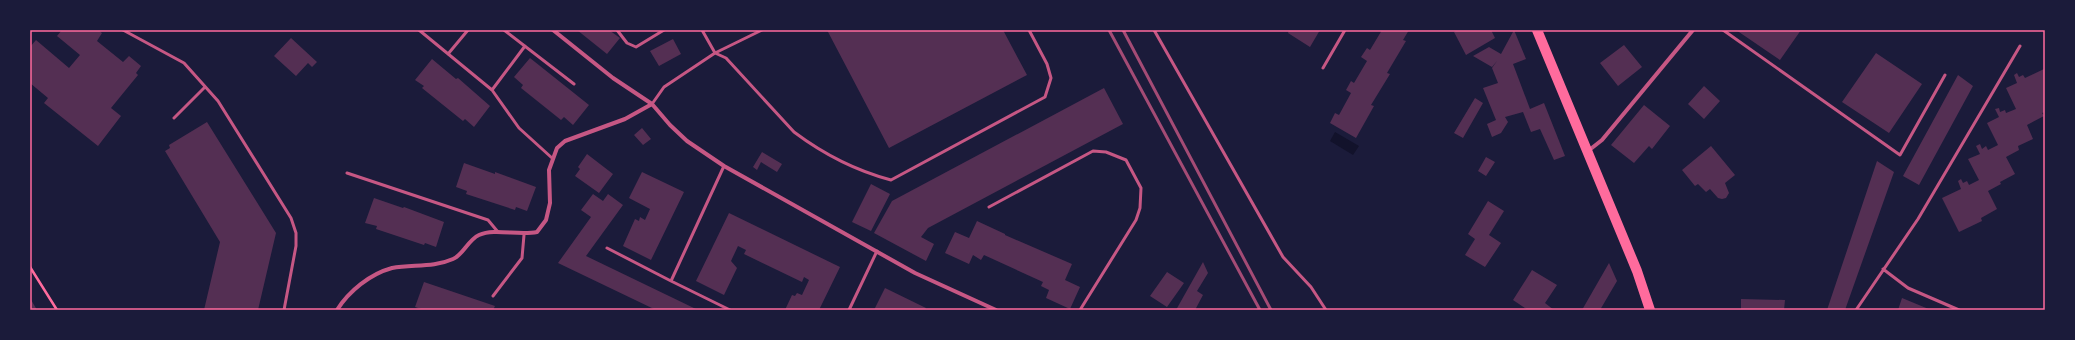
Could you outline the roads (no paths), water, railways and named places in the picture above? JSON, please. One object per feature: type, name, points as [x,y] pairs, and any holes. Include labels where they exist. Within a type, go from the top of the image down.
[{"type":"main road","points":[[1537,30],[1637,271],[1650,310]]},
{"type":"street","points":[[553,30],[613,78],[652,104],[670,125],[687,141],[724,166],[915,273],[996,310]]},
{"type":"street","points":[[1588,151],[1602,140],[1693,30]]},
{"type":"street","points":[[337,310],[348,295],[374,276],[392,268],[428,266],[454,259],[469,242],[480,234],[498,232],[524,235],[537,232],[546,220],[550,203],[549,170],[552,158],[557,148],[565,141],[625,120],[652,104]]},
{"type":"lane","points":[[123,30],[184,62],[218,101],[287,212],[296,233],[296,246],[284,310]]},
{"type":"lane","points":[[419,30],[492,90],[519,128],[552,158]]},
{"type":"lane","points":[[448,54],[468,30]]},
{"type":"lane","points":[[504,30],[574,84]]},
{"type":"lane","points":[[617,30],[627,43],[636,47],[664,30]]},
{"type":"lane","points":[[702,30],[715,53],[726,58],[794,132],[803,139],[862,170],[891,180],[1045,97],[1051,78],[1047,64],[1029,30]]},
{"type":"lane","points":[[652,104],[664,87],[715,53],[762,30]]},
{"type":"lane","points":[[1154,30],[1283,257],[1311,288],[1326,310]]},
{"type":"lane","points":[[1323,68],[1345,30]]},
{"type":"lane","points":[[1723,30],[1900,156],[1945,75]]},
{"type":"lane","points":[[492,90],[525,46]]},
{"type":"lane","points":[[1856,310],[1918,219],[2020,46]]},
{"type":"lane","points":[[174,118],[205,87]]},
{"type":"lane","points":[[989,207],[1093,151],[1116,154],[1126,160],[1141,188],[1140,208],[1136,220],[1080,310]]},
{"type":"lane","points":[[671,281],[724,166]]},
{"type":"lane","points":[[347,173],[488,220],[498,232]]},
{"type":"lane","points":[[493,296],[522,258],[524,235]]},
{"type":"lane","points":[[607,248],[730,310]]},
{"type":"lane","points":[[849,310],[877,251]]},
{"type":"lane","points":[[1883,269],[1908,288],[1959,310]]},
{"type":"railway","points":[[1109,30],[1260,310]]},
{"type":"railway","points":[[1123,30],[1271,310]]}]
